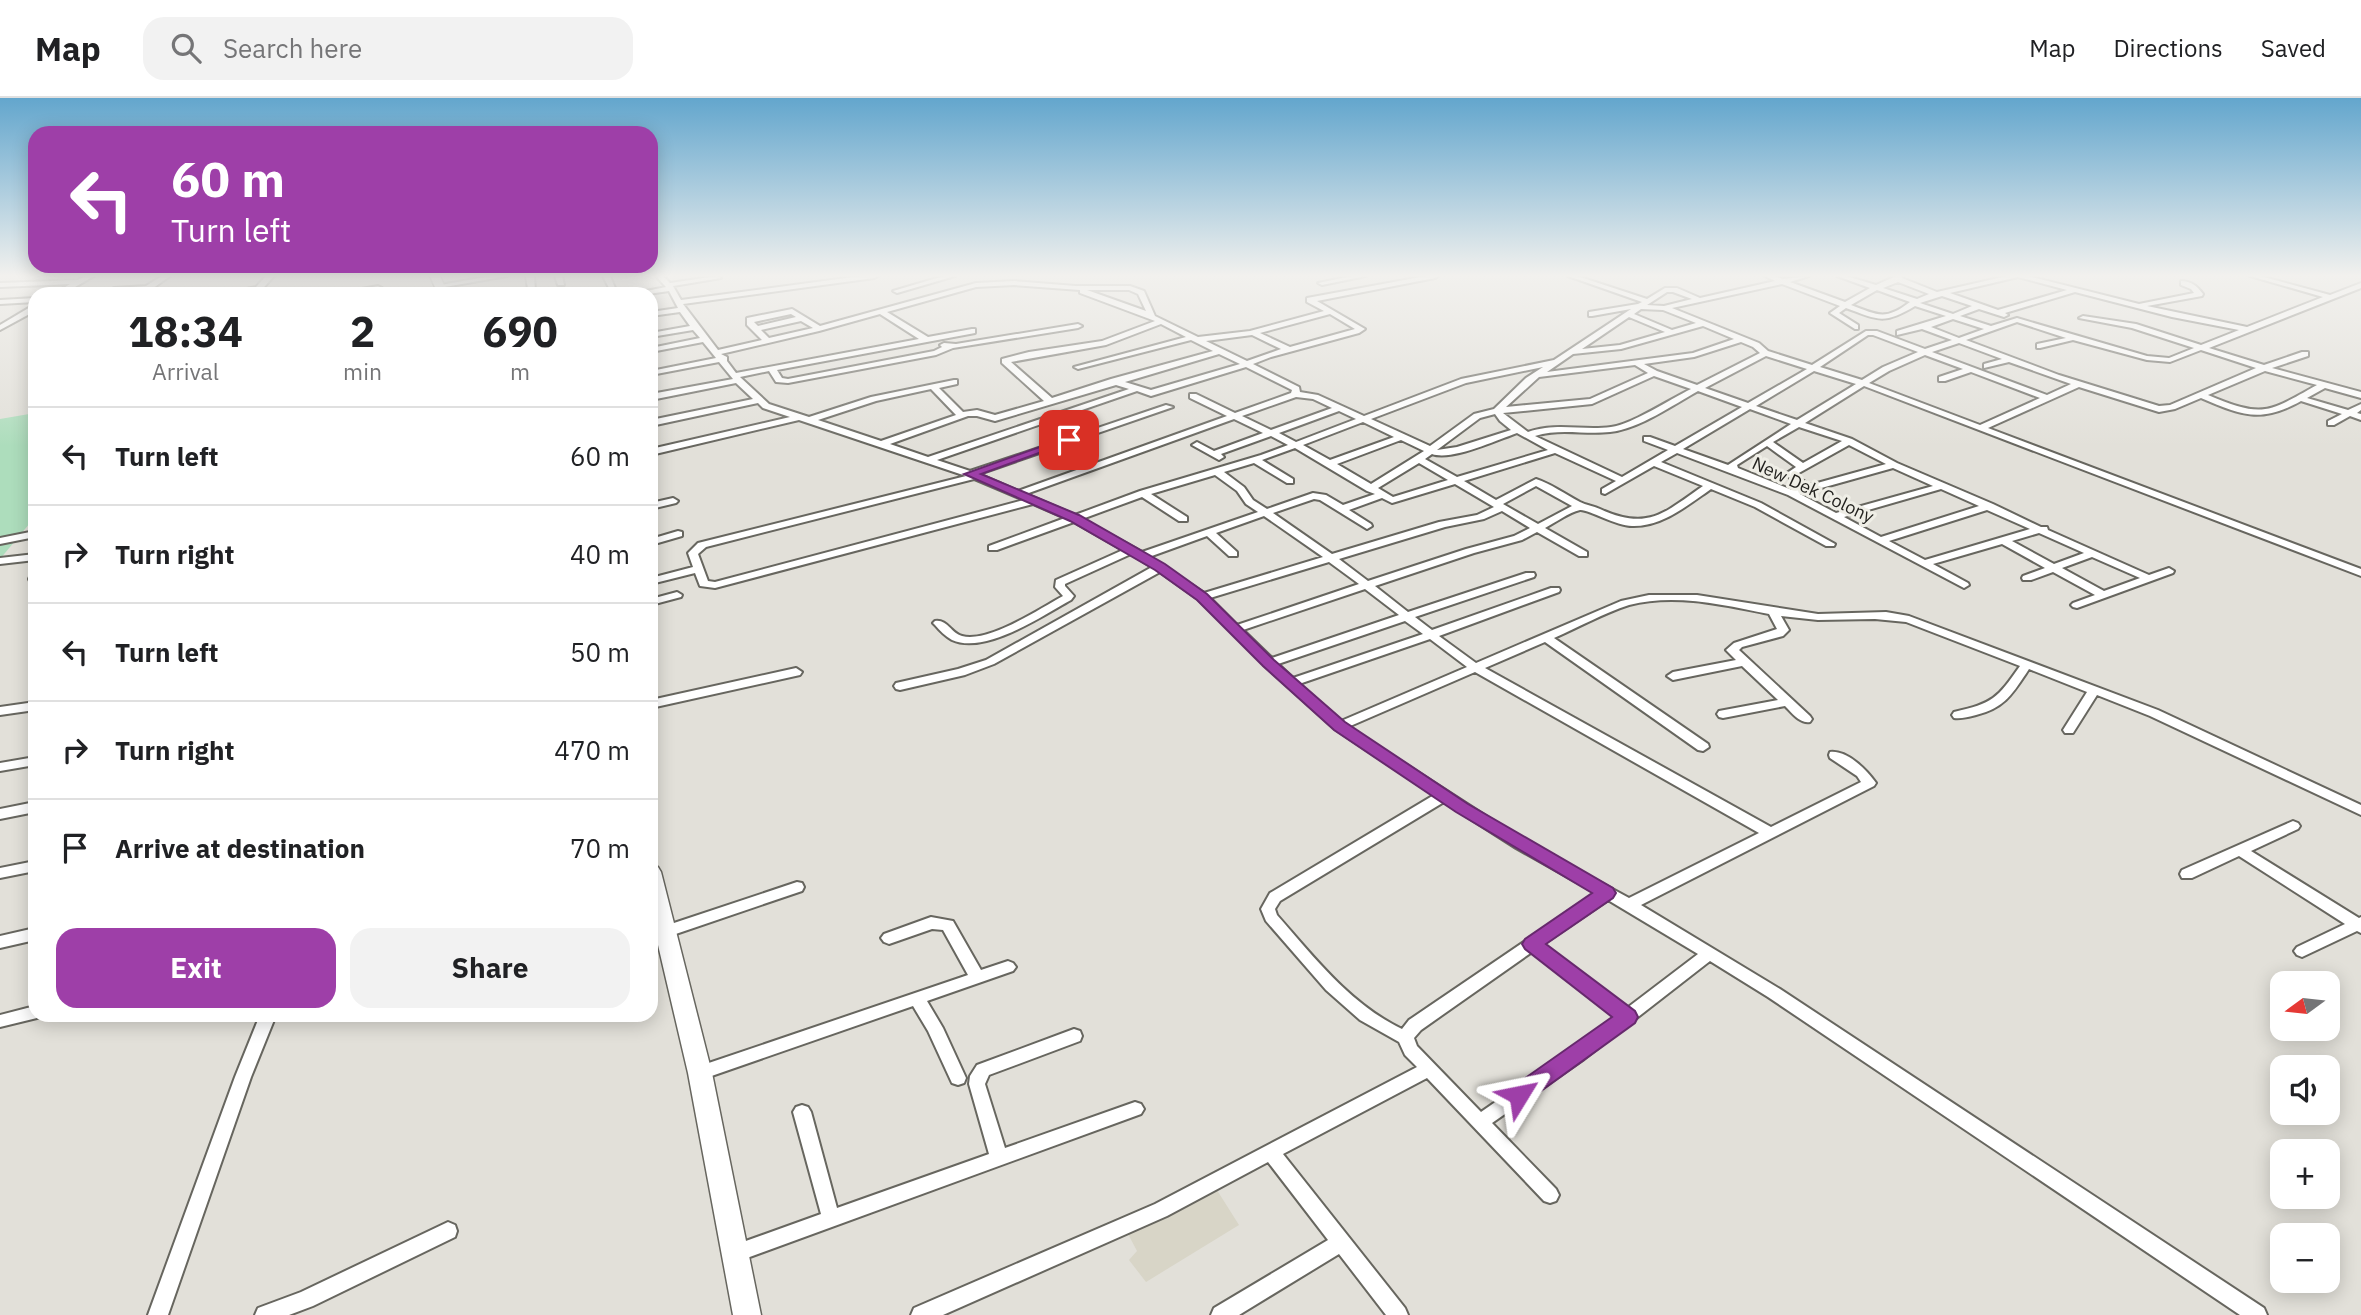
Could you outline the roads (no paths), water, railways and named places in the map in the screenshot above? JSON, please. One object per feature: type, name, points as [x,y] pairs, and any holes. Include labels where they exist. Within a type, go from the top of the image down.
[{"type":"street","points":[[701,333],[738,378],[766,406],[973,475],[1074,518],[1160,567],[1202,597],[1269,663],[1339,726],[1443,796],[1710,953],[2119,1221],[2257,1315]]},
{"type":"street","points":[[760,333],[768,341]]},
{"type":"street","points":[[658,371],[803,333]]},
{"type":"street","points":[[917,333],[929,340],[951,346]]},
{"type":"street","points":[[658,395],[772,369],[963,333]]},
{"type":"street","points":[[772,369],[779,380],[788,381],[936,353],[951,346],[1035,333]]},
{"type":"street","points":[[1049,401],[1005,363],[1126,337],[1133,333]]},
{"type":"street","points":[[1181,333],[1296,389],[1295,394]]},
{"type":"street","points":[[882,444],[962,416],[976,413],[993,419],[1049,401],[1089,376],[1193,339],[1246,333]]},
{"type":"street","points":[[1255,333],[1288,349]]},
{"type":"street","points":[[1089,376],[1151,393],[1347,333]]},
{"type":"street","points":[[1497,411],[1537,375],[1600,333]]},
{"type":"street","points":[[1572,352],[1621,347],[1671,333]]},
{"type":"street","points":[[1725,333],[1760,348],[1765,353],[1865,384],[1982,427],[2361,573]]},
{"type":"street","points":[[1605,491],[1813,368],[1866,333],[2048,398]]},
{"type":"street","points":[[1939,333],[2078,384],[2159,409],[2166,409],[2305,354]]},
{"type":"street","name":"New Dek Colony","points":[[1964,585],[1791,493],[1734,470],[1732,464],[1886,369],[1981,333]]},
{"type":"street","points":[[2058,333],[2158,360],[2170,360],[2239,333]]},
{"type":"street","points":[[2154,333],[2264,368],[2361,395]]},
{"type":"street","points":[[2040,346],[2074,338]]},
{"type":"street","points":[[658,349],[707,339]]},
{"type":"street","points":[[1537,375],[1694,355],[1741,339]]},
{"type":"street","points":[[1060,351],[1114,397]]},
{"type":"street","points":[[1114,381],[1217,352]]},
{"type":"street","points":[[1529,435],[1555,427],[1615,430],[1700,390],[1765,353]]},
{"type":"street","points":[[1987,366],[2008,359]]},
{"type":"street","points":[[993,548],[1143,493],[1255,460],[1464,381],[1560,361]]},
{"type":"street","points":[[1635,362],[1654,373],[1700,390],[1849,441],[1894,465],[2043,529],[2148,579]]},
{"type":"street","points":[[1942,379],[1971,369]]},
{"type":"street","points":[[1370,489],[1419,459],[1477,416],[1497,411],[1592,401],[1654,373]]},
{"type":"street","points":[[658,450],[954,382]]},
{"type":"street","points":[[1982,427],[2078,384]]},
{"type":"street","points":[[2201,395],[2256,414],[2273,413],[2324,385]]},
{"type":"street","points":[[932,386],[962,416]]},
{"type":"street","points":[[931,459],[1136,389]]},
{"type":"street","points":[[1018,494],[1295,394],[1315,397],[1341,408],[1429,451],[1448,452],[1519,430]]},
{"type":"street","points":[[1193,396],[1296,445],[1381,495],[1399,499],[1557,450]]},
{"type":"street","points":[[2299,398],[2361,417]]},
{"type":"street","points":[[658,422],[760,400]]},
{"type":"street","points":[[1033,501],[715,585],[704,584],[693,553],[702,545],[973,475],[1169,407]]},
{"type":"street","points":[[2331,423],[2361,407]]},
{"type":"street","points":[[1213,454],[1341,408]]},
{"type":"street","points":[[1497,411],[1502,420],[1519,430],[1622,480]]},
{"type":"street","points":[[1329,464],[1401,438]]},
{"type":"street","points":[[1647,439],[1734,470]]},
{"type":"street","points":[[1809,488],[1792,476],[1802,467],[1849,441]]},
{"type":"street","points":[[1767,442],[1802,467]]},
{"type":"street","points":[[1197,445],[1235,466]]},
{"type":"street","points":[[1419,459],[1583,554]]},
{"type":"street","points":[[1255,460],[1290,481]]},
{"type":"street","points":[[1653,462],[1758,505],[1830,544]]},
{"type":"street","points":[[1791,493],[1894,465]]},
{"type":"street","points":[[1216,471],[1241,489],[1250,502],[1332,558],[1407,618],[1475,667],[1770,833]]},
{"type":"street","points":[[1202,597],[1443,524],[1480,516],[1536,482],[1582,507],[1622,522],[1650,520],[1665,515],[1710,486]]},
{"type":"street","points":[[1836,516],[1942,486]]},
{"type":"street","points":[[1143,493],[1183,519]]},
{"type":"street","points":[[1342,509],[1381,495]]},
{"type":"street","points":[[939,624],[954,637],[963,640],[988,637],[1067,598],[1069,596],[1060,587],[1060,582],[1136,553],[1313,496],[1323,497],[1367,526]]},
{"type":"street","points":[[658,504],[673,501]]},
{"type":"street","points":[[1882,540],[1990,506]]},
{"type":"street","points":[[1236,629],[1470,551],[1510,541],[1582,507]]},
{"type":"street","points":[[1925,564],[2043,529]]},
{"type":"street","points":[[1208,532],[1233,554]]},
{"type":"street","points":[[658,540],[678,534]]},
{"type":"street","points":[[0,541],[28,535]]},
{"type":"street","points":[[2004,541],[2103,595]]},
{"type":"street","points":[[2026,578],[2094,553]]},
{"type":"street","points":[[0,561],[28,557]]},
{"type":"street","points":[[900,686],[944,677],[990,662],[1160,567]]},
{"type":"street","points":[[658,579],[697,569]]},
{"type":"street","points":[[2077,605],[2169,571]]},
{"type":"street","points":[[1269,663],[1530,575]]},
{"type":"street","points":[[1291,683],[1555,590]]},
{"type":"street","points":[[658,600],[677,596]]},
{"type":"street","points":[[1339,726],[1625,603],[1656,597],[1693,599],[1821,617],[1901,617],[2197,731],[2361,810]]},
{"type":"street","points":[[1774,612],[1783,630],[1771,637],[1733,647],[1734,654],[1806,719]]},
{"type":"street","points":[[1546,637],[1703,747]]},
{"type":"street","points":[[1673,676],[1742,663]]},
{"type":"street","points":[[1958,715],[1992,708],[2001,702],[2027,664]]},
{"type":"street","points":[[658,702],[796,672]]},
{"type":"street","points":[[2069,730],[2094,690]]},
{"type":"street","points":[[1723,714],[1786,702]]},
{"type":"street","points":[[0,711],[28,707]]},
{"type":"street","points":[[1629,905],[1869,783],[1861,773],[1835,755]]},
{"type":"street","points":[[0,767],[28,762]]},
{"type":"street","points":[[1443,796],[1275,897],[1268,909],[1271,917],[1334,986],[1373,1022],[1405,1037],[1411,1050],[1550,1195]]},
{"type":"street","points":[[0,814],[28,808]]},
{"type":"street","points":[[2187,874],[2293,826]]},
{"type":"street","points":[[2239,850],[2360,925]]},
{"type":"street","points":[[0,873],[28,867]]},
{"type":"street","points":[[664,932],[796,887]]},
{"type":"street","points":[[1405,1037],[1415,1025],[1607,893]]},
{"type":"street","points":[[658,904],[700,1073],[747,1315]]},
{"type":"street","points":[[889,938],[932,923],[948,925],[977,977]]},
{"type":"street","points":[[2302,951],[2360,925]]},
{"type":"street","points":[[0,942],[28,936]]},
{"type":"street","points":[[1532,944],[1628,1017]]},
{"type":"street","points":[[1480,1122],[1628,1017],[1710,953]]},
{"type":"street","points":[[700,1073],[1008,967]]},
{"type":"street","points":[[917,998],[958,1078]]},
{"type":"street","points":[[0,1021],[28,1014]]},
{"type":"street","points":[[158,1315],[265,1022]]},
{"type":"street","points":[[999,1158],[977,1084],[978,1076],[984,1070],[1074,1036]]},
{"type":"street","points":[[921,1315],[1151,1215],[1429,1069]]},
{"type":"street","points":[[736,1253],[1135,1109]]},
{"type":"street","points":[[802,1112],[831,1218]]},
{"type":"street","points":[[1270,1151],[1398,1315]]},
{"type":"street","points":[[265,1315],[306,1299],[448,1231]]},
{"type":"street","points":[[1220,1315],[1341,1242]]}]
